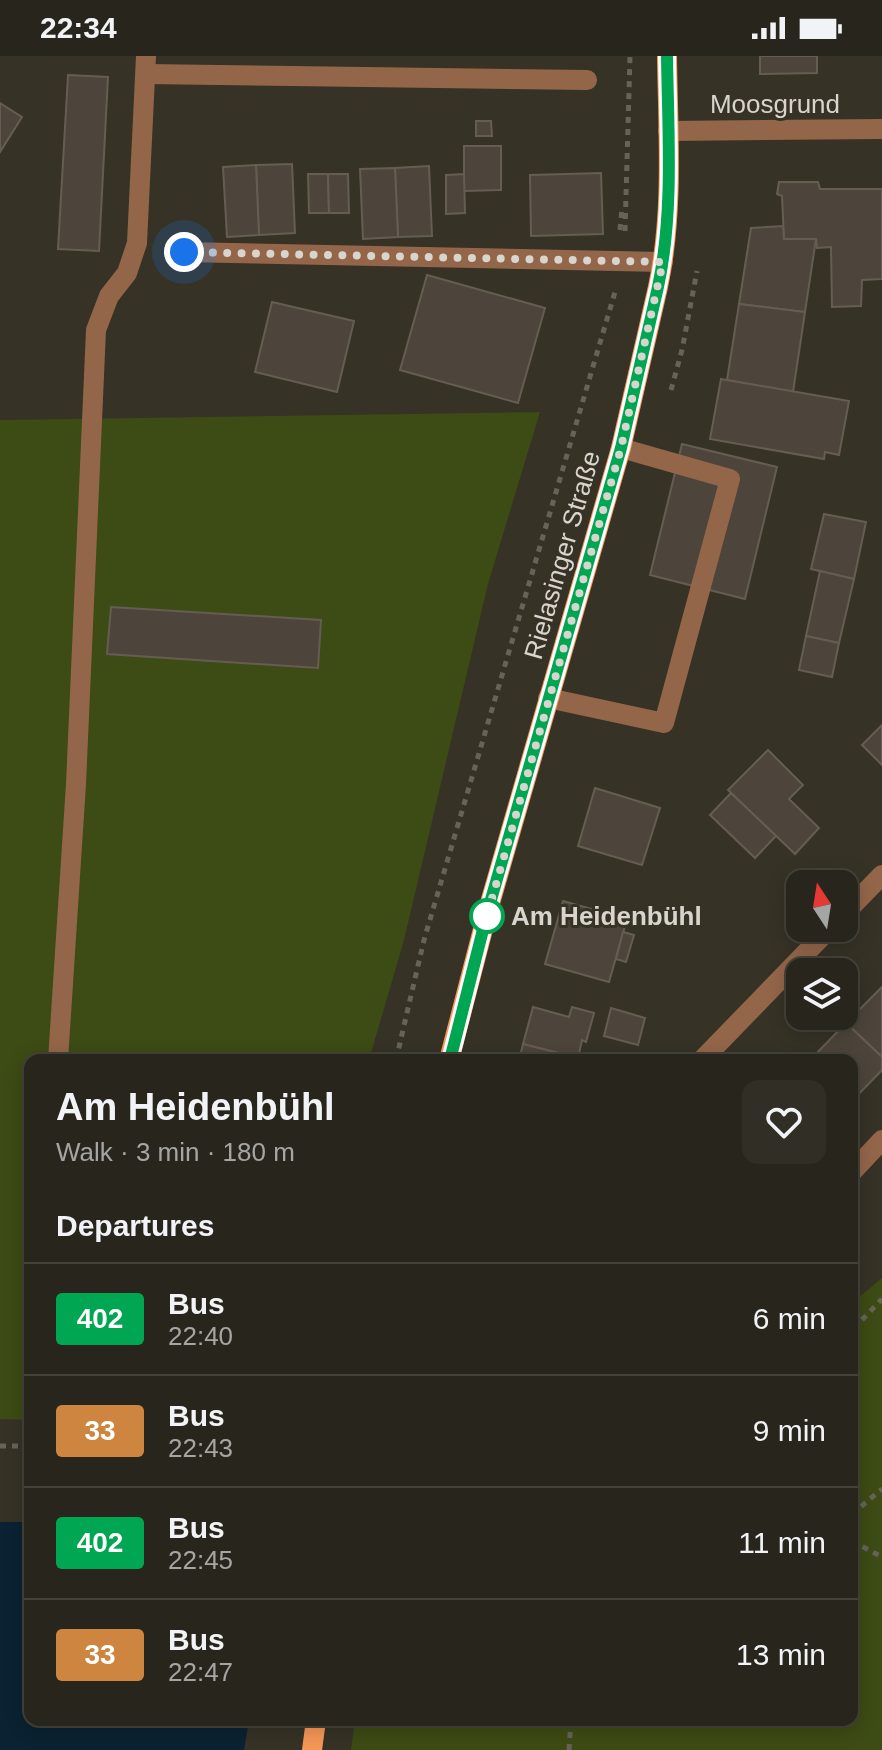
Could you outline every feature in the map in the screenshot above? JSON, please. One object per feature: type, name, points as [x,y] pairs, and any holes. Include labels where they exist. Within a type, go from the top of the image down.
[{"type":"main road","name":"Rielasinger Straße","points":[[451,1054],[488,910],[621,448],[663,262],[668,131],[667,56]]},
{"type":"main road","points":[[312,1750],[315,1726]]},
{"type":"street","points":[[58,1054],[77,768],[96,330],[109,296],[127,273],[137,243],[146,65],[587,80]]},
{"type":"street","name":"Moosgrund","points":[[668,131],[882,129]]},
{"type":"street","points":[[184,252],[663,262]]},
{"type":"street","points":[[548,698],[664,723],[730,479],[621,448]]},
{"type":"street","points":[[858,900],[882,875]]},
{"type":"street","points":[[708,1054],[816,942]]},
{"type":"street","points":[[858,1166],[882,1140]]},
{"type":"path","points":[[620,261],[630,56]]},
{"type":"path","points":[[397,1054],[424,940],[602,342],[620,261],[637,56]]},
{"type":"path","points":[[858,1323],[882,1299]]},
{"type":"path","points":[[0,1446],[24,1446]]},
{"type":"path","points":[[858,1509],[882,1489]]},
{"type":"path","points":[[858,1544],[882,1557]]},
{"type":"path","points":[[569,1750],[571,1726]]},
{"type":"green space","points":[[540,412],[488,584],[404,940],[371,1054],[24,1054],[24,1420],[0,1419],[0,420]]},
{"type":"green space","points":[[882,1278],[882,1750],[351,1750],[354,1726],[858,1726],[858,1298]]},
{"type":"water","points":[[0,1522],[24,1522],[24,1726],[248,1726],[244,1750],[0,1750]]},
{"type":"building","points":[[760,56],[817,56],[817,73],[760,74]]},
{"type":"building","points":[[68,75],[108,77],[99,251],[58,249]]},
{"type":"building","points":[[0,103],[22,117],[0,152]]},
{"type":"building","points":[[476,121],[491,121],[492,136],[476,136]]},
{"type":"building","points":[[464,146],[501,146],[501,190],[464,191]]},
{"type":"building","points":[[292,164],[295,233],[259,235],[256,165]]},
{"type":"building","points":[[256,165],[259,235],[227,237],[223,167]]},
{"type":"building","points":[[429,166],[432,236],[398,237],[395,168]]},
{"type":"building","points":[[395,168],[398,237],[363,239],[360,169]]},
{"type":"building","points":[[601,173],[603,234],[531,236],[530,175]]},
{"type":"building","points":[[308,174],[328,174],[329,213],[309,213]]},
{"type":"building","points":[[328,174],[348,174],[349,213],[329,213]]},
{"type":"building","points":[[464,174],[465,213],[446,214],[446,175]]},
{"type":"building","points":[[779,182],[818,182],[820,189],[882,189],[882,279],[862,280],[861,306],[832,307],[831,247],[817,248],[816,239],[784,239],[782,196],[777,194]]},
{"type":"building","points":[[783,226],[784,239],[816,239],[805,312],[739,304],[751,228]]},
{"type":"building","points":[[427,275],[545,308],[518,403],[400,370]]},
{"type":"building","points":[[272,302],[354,321],[337,392],[255,372]]},
{"type":"building","points":[[739,304],[805,312],[793,392],[727,380]]},
{"type":"building","points":[[721,379],[849,401],[839,455],[825,452],[824,459],[710,439]]},
{"type":"building","points":[[682,444],[777,467],[745,599],[650,575]]},
{"type":"building","points":[[824,514],[866,522],[854,579],[811,569]]},
{"type":"building","points":[[820,571],[854,579],[839,643],[806,636]]},
{"type":"building","points":[[111,607],[321,620],[318,668],[107,654]]},
{"type":"building","points":[[806,636],[839,643],[832,677],[799,670]]},
{"type":"building","points":[[882,725],[882,765],[862,745]]},
{"type":"building","points":[[768,750],[803,785],[789,799],[819,828],[795,854],[728,790]]},
{"type":"building","points":[[595,788],[660,808],[642,865],[578,846]]},
{"type":"building","points":[[731,793],[776,836],[755,858],[710,815]]},
{"type":"building","points":[[563,901],[627,919],[609,982],[545,964]]},
{"type":"building","points":[[623,932],[634,935],[626,962],[616,959]]},
{"type":"building","points":[[882,987],[882,1057],[853,1030],[858,1030],[858,1011]]},
{"type":"building","points":[[533,1007],[569,1017],[572,1007],[594,1013],[586,1042],[582,1040],[579,1054],[562,1054],[523,1044]]},
{"type":"building","points":[[611,1008],[645,1018],[638,1045],[604,1036]]},
{"type":"building","points":[[839,1030],[853,1030],[882,1057],[882,1070],[858,1095],[858,1054],[816,1054]]},
{"type":"building","points":[[523,1044],[562,1054],[520,1054]]},
{"type":"bus line","name":"402","points":[[452,1054],[488,910],[621,448],[658,287],[666,227],[667,56]]},
{"type":"place","name":"Am Heidenbühl","points":[[487,916]]},
{"type":"route","points":[[184,252],[663,262],[621,448],[487,916]]}]
